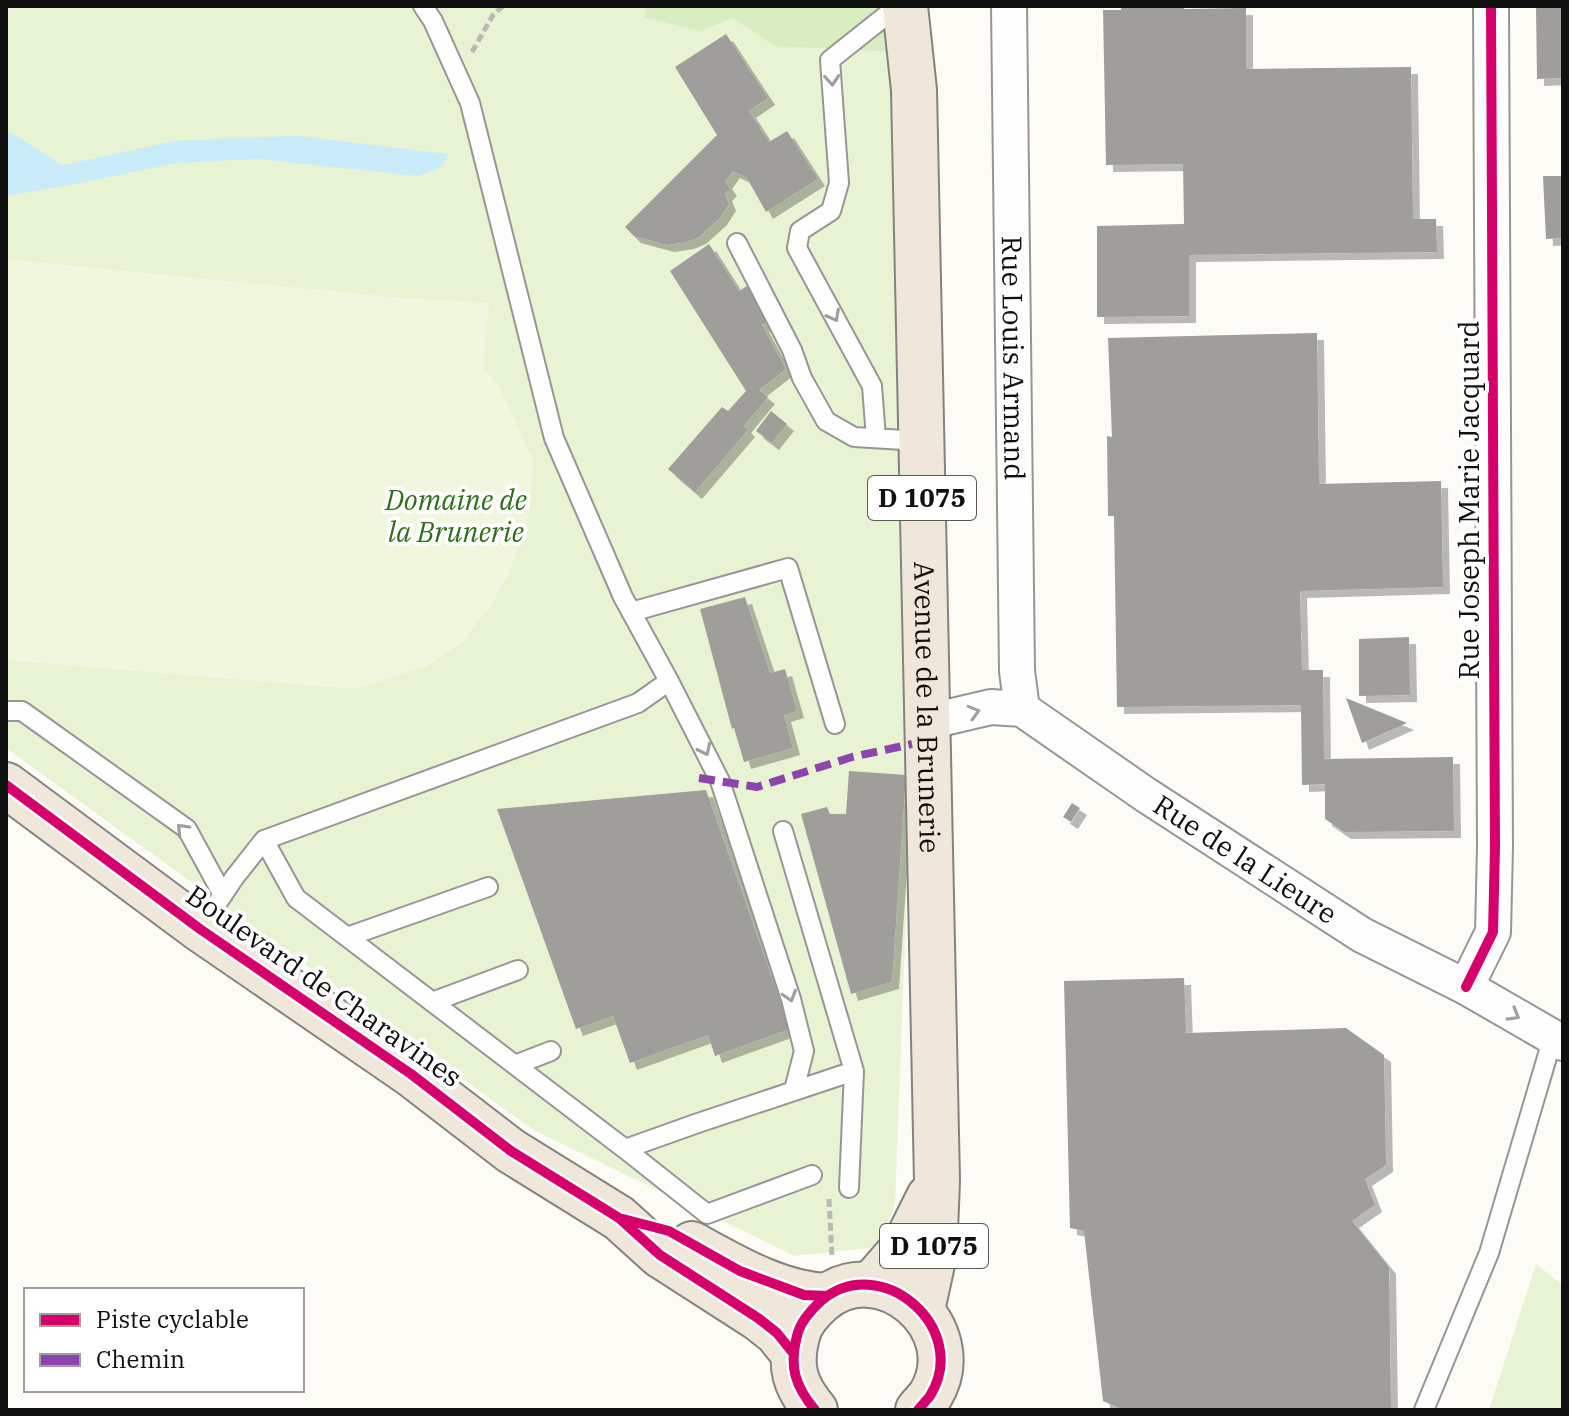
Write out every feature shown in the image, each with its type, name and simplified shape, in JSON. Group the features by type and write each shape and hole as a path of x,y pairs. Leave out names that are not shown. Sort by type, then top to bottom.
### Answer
{"main road":[{"name":"Avenue de la Brunerie","path":"905,6 914,90 937,1181 934,1255 922,1310"},
{"name":"Avenue de la Brunerie","path":"914,90 933,6"},
{"name":"Boulevard de Charavines","path":"6,785 211,912 511,1151 619,1218 660,1255 767,1325 793,1353"},
{"name":"Avenue de la Brunerie","path":"871,1285 904,1247 937,1181"},
{"name":"Boulevard de Charavines","path":"619,1218 669,1231 740,1271 804,1295 827,1296"},
{"path":"815,1410 802,1395 794,1375 793,1353 798,1330 810,1311 827,1296 848,1287 871,1285 899,1293 922,1310 933,1328 940,1365 927,1405"}],"street":[{"name":"Rue Louis Armand","path":"1009,6 1017,671 1022,709"},
{"name":"Rue Joseph Marie Jacquard","path":"1466,987 1493,932 1495,856 1491,6"},
{"path":"927,722 991,707 1022,709"},
{"name":"Rue de la Lieure","path":"1022,709 1146,795 1362,935 1466,987 1558,1040"}],"lane":[{"path":"423,6 433,21 470,103 554,438 623,597 720,781 791,999 804,1051 794,1090"},
{"path":"876,438 872,386 797,248 800,231 831,211 839,183 830,60 898,6"},
{"path":"737,243 826,421 854,437 921,441"},
{"path":"631,612 788,568 835,724"},
{"path":"211,912 264,840 638,703 669,681"},
{"path":"6,711 22,711 187,829 211,912"},
{"path":"783,831 854,1071 849,1188"},
{"path":"264,840 296,898 707,1214 812,1175"},
{"path":"347,937 488,887"},
{"path":"432,1002 518,970"},
{"path":"1424,1410 1489,1253 1558,1040"},
{"path":"515,1065 551,1051"},
{"path":"625,1149 854,1071"}],"path":[{"path":"458,77 493,15 503,6"}],"green space":[{"name":"Domaine de la Brunerie","path":"6,6 895,6 910,804 895,1204 878,1247 795,1256 535,1131 6,748"},
{"path":"646,6 895,6 895,52 775,46 733,18 701,31 644,17"},
{"path":"6,259 390,297 489,303 483,366 500,389 533,459 529,514 508,575 491,605 462,642 427,666 355,689 6,660"},
{"path":"1536,1264 1563,1285 1563,1410 1489,1410"}],"water":[{"path":"6,130 63,165 175,141 299,136 448,154 440,167 417,176 258,159 178,163 6,196"}],"building":[{"path":"1121,6 1246,8 1246,69 1411,67 1413,219 1436,219 1437,252 1189,255 1189,316 1097,317 1097,226 1184,224 1183,164 1106,165 1103,10 1121,10"},
{"path":"1536,6 1563,6 1563,78 1537,79"},
{"path":"726,34 768,98 749,111 769,142 787,131 818,179 766,212 747,178 733,171 725,182 730,189 725,194 729,204 720,218 699,237 667,245 634,236 625,227 717,135 675,67"},
{"path":"1543,176 1563,176 1563,238 1546,239"},
{"path":"709,244 739,291 747,286 769,321 762,325 786,369 759,390 768,397 744,426 748,430 695,492 668,469 722,407 728,411 746,391 670,271"},
{"path":"1317,333 1319,484 1441,481 1443,587 1300,591 1302,670 1323,670 1324,759 1453,757 1454,831 1344,832 1325,819 1325,784 1302,785 1301,705 1117,707 1114,516 1108,516 1107,436 1112,437 1108,338"},
{"path":"771,411 787,424 772,443 756,431"},
{"path":"745,597 770,673 785,669 797,711 784,715 793,748 744,762 732,729 700,609"},
{"path":"1409,637 1410,695 1359,696 1359,639"},
{"path":"1346,698 1407,723 1362,743"},
{"path":"849,771 906,775 892,982 851,994 801,814 827,807 830,814 846,814"},
{"path":"706,790 790,1029 715,1056 708,1035 630,1063 613,1016 576,1029 497,809"},
{"path":"1072,803 1080,808 1071,822 1063,817"},
{"path":"1184,978 1186,1033 1346,1028 1384,1055 1386,1165 1365,1179 1375,1205 1352,1221 1389,1267 1391,1410 1124,1410 1103,1401 1084,1231 1070,1228 1064,981"}],"marked path":[{"path":"699,778 757,787 852,757 912,744"}],"cycle path":[{"path":"1466,987 1493,932 1491,6"},
{"path":"6,785 200,929 411,1074 511,1151 619,1218 660,1255 758,1318 777,1333 793,1353"},
{"path":"623,1219 669,1231 740,1271 804,1295 827,1296"},
{"path":"815,1410 798,1384 794,1367 800,1326 821,1301 844,1288 869,1285 892,1291 913,1304 930,1323 939,1345 940,1370 930,1396 918,1410"}]}
